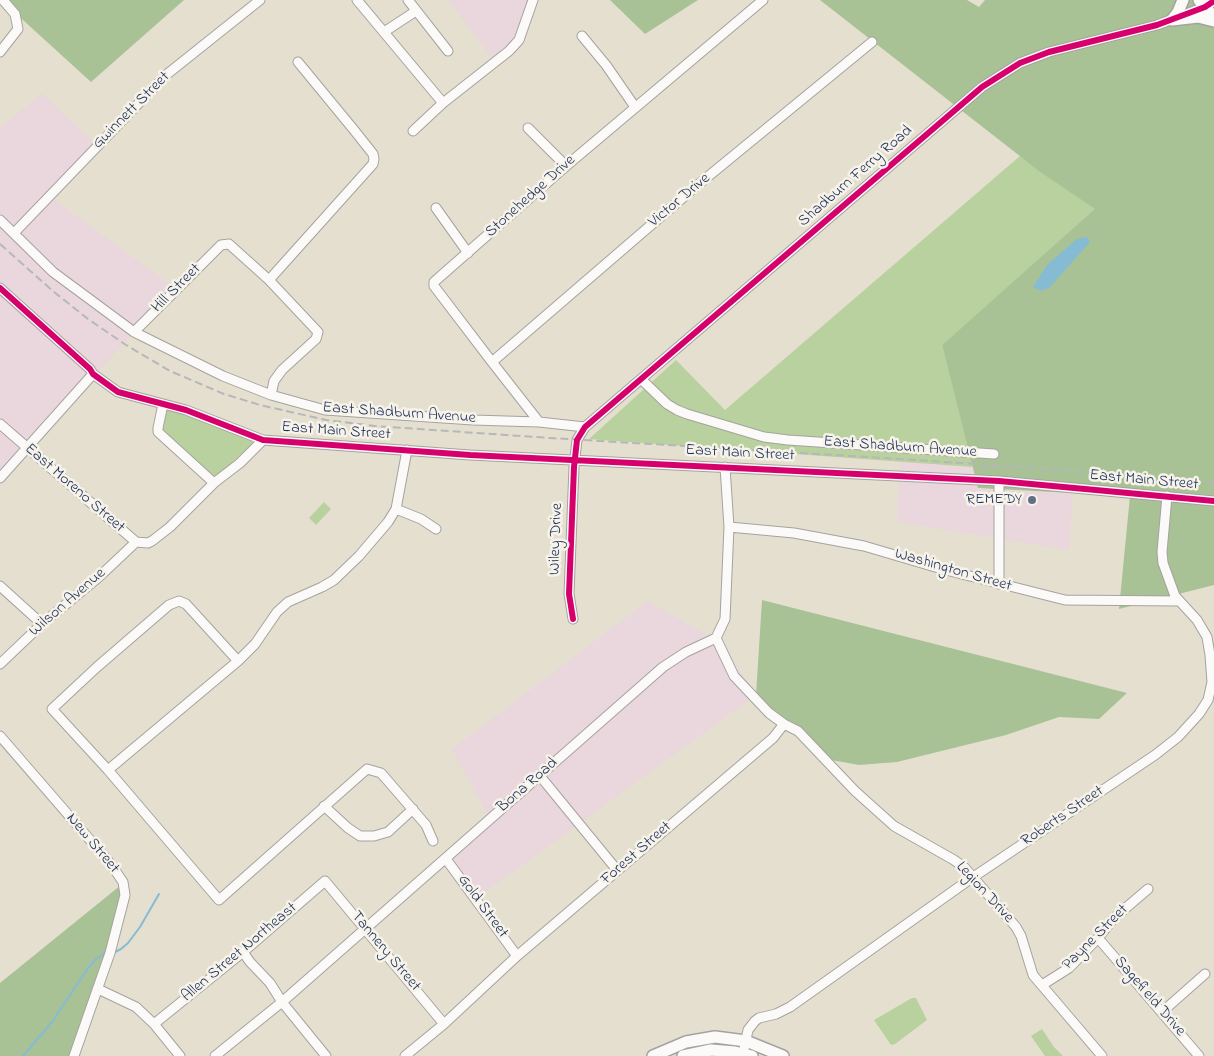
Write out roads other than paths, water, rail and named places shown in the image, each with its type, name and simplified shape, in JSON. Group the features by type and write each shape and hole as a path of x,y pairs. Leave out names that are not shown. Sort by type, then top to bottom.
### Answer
{"main road":[{"path":"1172,20 1183,0"},
{"path":"1206,3 1214,17"},
{"path":"1172,20 1198,17 1214,21"},
{"path":"653,1056 686,1042 715,1038 746,1041 783,1056"},
{"path":"684,1056 711,1050 748,1055"}],"street":[{"path":"0,52 18,30 15,14 3,0"},
{"name":"Gwinnett Street","path":"14,233 166,75 260,0"},
{"path":"357,0 443,103"},
{"path":"408,0 448,51"},
{"path":"413,132 443,103 519,40 533,0"},
{"name":"Stonehedge Drive","path":"539,422 434,286 434,282 566,166 763,0"},
{"name":"Shadburn Ferry Road","path":"574,460 578,440 585,427 982,87 1020,63 1049,52 1172,20 1206,3"},
{"path":"384,32 416,11"},
{"path":"582,36 606,65 635,108"},
{"name":"Victor Drive","path":"492,362 694,188 872,42"},
{"path":"270,395 274,382 282,370 316,339 318,332 269,280 373,164 374,159 373,154 364,142 298,62"},
{"path":"528,128 566,166"},
{"path":"436,208 468,253"},
{"name":"East Shadburn Avenue","path":"0,220 53,272 134,332 223,376 270,395 325,410 473,420 539,422 585,427"},
{"name":"Hill Street","path":"134,332 221,245 229,244 269,280"},
{"name":"East Main Street","path":"0,288 90,369 93,374 118,392 186,410 263,440 397,450 999,482 1214,501"},
{"path":"0,478 93,374"},
{"name":"East Shadburn Avenue","path":"642,380 667,404 687,414 764,436 788,440 994,454"},
{"path":"163,404 158,432 214,483 240,463 263,440"},
{"name":"East Moreno Street","path":"0,424 136,542 148,543 152,541 170,527 214,483"},
{"path":"397,450 398,495"},
{"path":"108,770 238,661 255,644 277,612 288,602 334,580 348,567 388,522 396,508 407,450"},
{"name":"Wiley Drive","path":"573,619 569,594 574,460"},
{"path":"725,467 729,527 725,619 716,638 734,676 769,713 784,724"},
{"path":"999,482 999,584"},
{"name":"Roberts Street","path":"748,1055 746,1041 748,1030 755,1021 790,1007 972,877 1154,755 1178,737 1199,714 1208,700 1212,682 1210,655 1207,637 1197,620 1178,601 1168,580 1163,563 1162,552 1167,496"},
{"path":"396,508 421,519 436,529"},
{"name":"Washington Street","path":"729,527 794,533 864,546 999,584 1065,600 1178,601"},
{"name":"Wilson Avenue","path":"0,664 42,624 100,576 136,542"},
{"path":"0,586 42,624"},
{"path":"238,661 186,604 179,601 169,605 52,708 108,770 218,900 367,769 381,773 426,825 433,841"},
{"name":"Bona Road","path":"215,1056 282,1002 663,667 686,652 716,638"},
{"name":"Legion Drive","path":"784,724 798,731 855,791 894,826 965,868 1016,927 1021,936 1033,975 1102,1056"},
{"name":"Forest Street","path":"405,1056 444,1024 517,956 772,738 784,724"},
{"name":"New Street","path":"0,736 110,863 123,882 125,895 110,953 74,1056"},
{"path":"540,776 617,870"},
{"path":"324,806 348,828 360,836 374,836 388,832 413,810"},
{"name":"Gold Street","path":"446,859 517,956"},
{"name":"Tannery Street","path":"325,881 444,1024"},
{"name":"Allen Street Northeast","path":"154,1024 243,952 325,881"},
{"name":"Payne Street","path":"1042,986 1069,968 1114,918 1148,888"},
{"name":"Sagefield Drive","path":"1098,938 1199,1056"},
{"path":"243,952 270,983 282,1002 326,1056"},
{"path":"1162,1012 1205,974"},
{"path":"98,989 136,1007 154,1024 180,1056"}],"water":[{"path":"1087,237 1090,242 1050,287 1041,291 1033,287 1047,265 1077,239"}],"waterway":[{"path":"115,952 128,943 140,927 159,894"},
{"path":"23,1056 52,1022 88,968 105,953"}],"railway":[{"path":"0,244 54,292 88,319 126,345 170,371 224,394 260,405 326,420 375,426 1093,472 1214,483"}],"place":[{"name":"REMEDY","path":"1032,500"}]}
